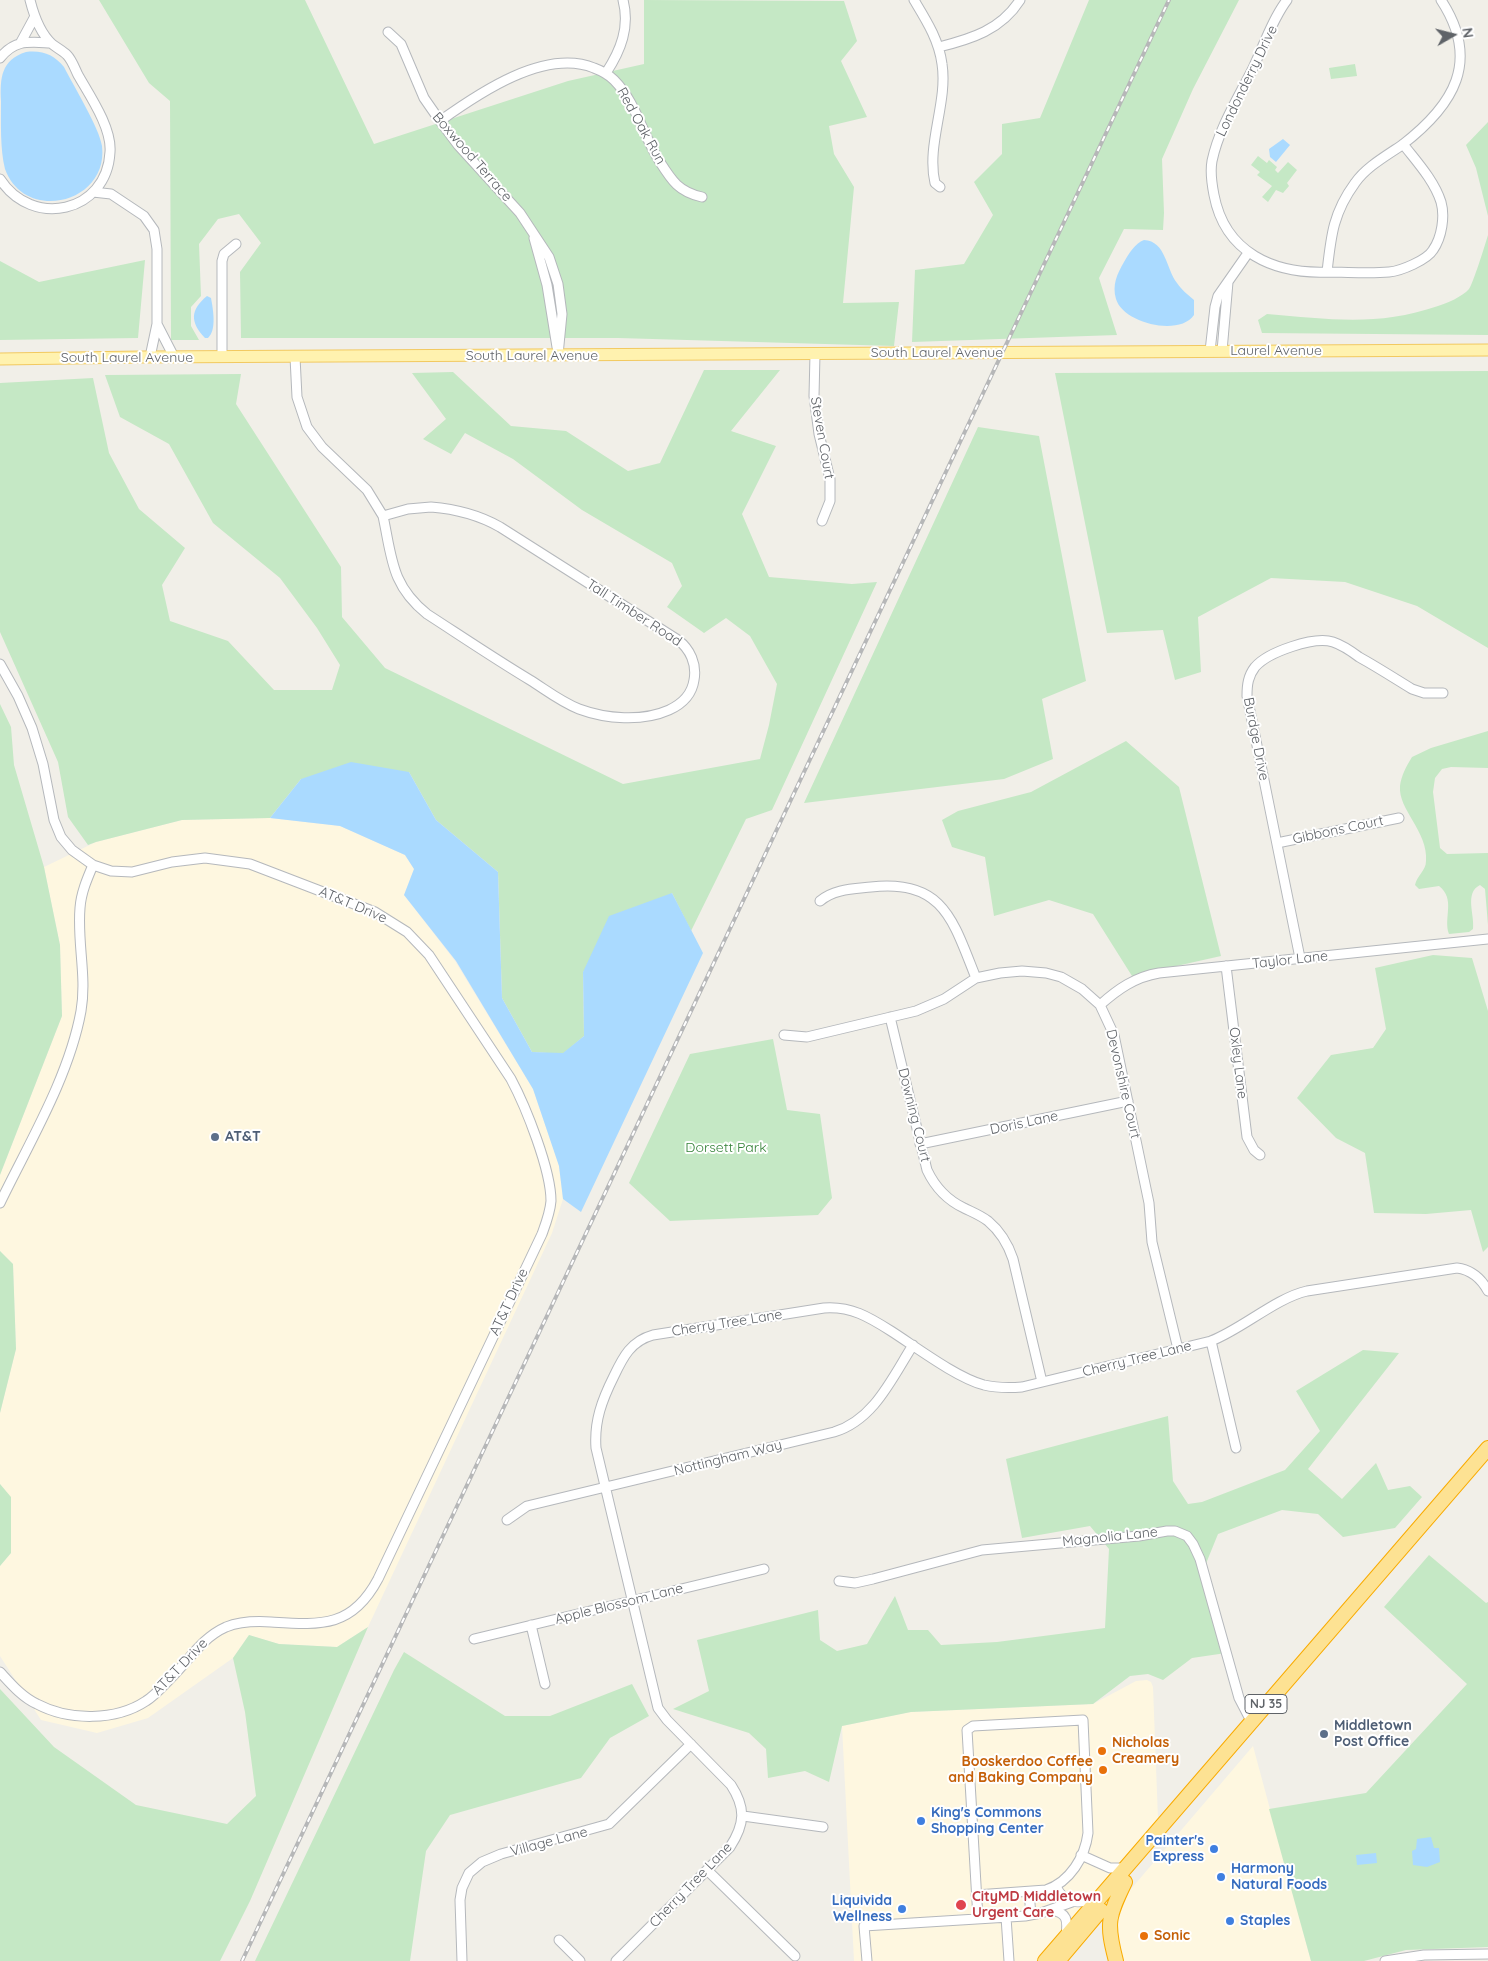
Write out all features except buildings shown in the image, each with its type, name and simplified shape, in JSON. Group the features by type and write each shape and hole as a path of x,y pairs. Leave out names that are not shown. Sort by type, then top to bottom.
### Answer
{"highway":[{"name":"NJ 35","path":"1045,1961 1488,1448"},
{"name":"NJ 35","path":"1058,1961 1488,1461"},
{"path":"1116,1961 1109,1931 1113,1906 1125,1882"}],"main road":[{"name":"Laurel Avenue","path":"1064,352 1488,350"},
{"name":"South Laurel Avenue","path":"0,359 1064,352"}],"street":[{"path":"0,179 6,188 18,199 33,207 42,209 63,208 75,204 93,192 104,177 110,153 109,140 104,124 68,56 51,43 34,18 30,0"},
{"path":"440,121 475,96 534,68 556,63 577,63 606,73 617,55 622,42 626,21 622,0"},
{"path":"914,0 938,47 943,78 933,166 935,183 940,187"},
{"path":"938,47 988,31 1006,17 1020,0"},
{"name":"Londonderry Drive","path":"1287,0 1219,137 1212,164 1212,188 1225,228 1248,253 1286,269 1307,273 1390,272 1413,265 1433,251 1443,215 1440,201 1432,182 1403,144"},
{"path":"1327,272 1330,238 1339,207 1356,181 1403,144 1434,116 1445,104 1457,80 1461,52 1457,30 1441,0"},
{"path":"22,42 34,18"},
{"name":"Boxwood Terrace","path":"388,32 401,44 424,98 440,121 458,145 520,213 531,228 547,285 558,355"},
{"path":"0,58 10,48 22,42 51,43"},
{"name":"Red Oak Run","path":"606,73 614,80 629,102 647,140 666,172 688,194 702,197"},
{"path":"104,177 111,194"},
{"path":"93,192 111,194 144,216 154,230 157,249 157,324 150,357"},
{"path":"222,357 222,261 224,254 236,244"},
{"path":"1216,351 1228,282 1248,253"},
{"path":"157,324 174,357"},
{"name":"Steven Court","path":"815,354 814,396 819,434 830,479 830,501 822,521"},
{"name":"Tall Timber Road","path":"295,357 297,397 307,426 322,447 366,490 382,516 398,579 406,593 418,607 562,701 579,708 605,716 643,717 674,708 684,701 689,694 694,680 695,666 691,654 682,643 500,527 473,515 444,508 420,508 382,516"},
{"name":"Burdge Drive","path":"1300,958 1247,696 1250,676 1259,663 1271,656 1306,642 1324,640 1340,644 1412,689 1424,693 1443,693"},
{"name":"AT&T Drive","path":"0,664 18,696 32,728 43,764 57,828 72,850 93,865 111,871 132,872 188,860 222,859 250,864 375,912 407,932 436,963 511,1079 520,1096 545,1167 551,1201 542,1234 378,1579 363,1602 339,1618 325,1623 300,1624 258,1621 227,1626 200,1644 170,1679 147,1701 116,1713 102,1716 78,1716 52,1710 37,1704 22,1694 0,1672"},
{"name":"Gibbons Court","path":"1277,843 1399,818"},
{"path":"0,1203 60,1079 75,1039 83,984 80,908 83,889 93,865"},
{"path":"820,901 829,894 838,891 882,886 906,887 923,893 939,904 951,919 976,978"},
{"name":"Taylor Lane","path":"1100,1005 1124,986 1144,976 1159,973 1488,939"},
{"name":"Oxley Lane","path":"1226,966 1247,1137 1254,1150 1260,1155"},
{"name":"Devonshire Court","path":"784,1036 807,1037 932,1005 976,978 1022,971 1046,973 1074,984 1100,1005 1114,1035 1149,1203 1152,1242 1178,1349"},
{"name":"Downing Court","path":"890,1017 927,1170 940,1191 954,1203 988,1222 1000,1233 1008,1246 1013,1259 1042,1382"},
{"name":"Doris Lane","path":"920,1144 1128,1101"},
{"name":"Cherry Tree Lane","path":"620,1960 735,1839 743,1816 738,1797 731,1785 667,1720 658,1708 595,1438 600,1407 623,1358 631,1347 642,1339 653,1335 832,1308 852,1310 868,1316 964,1377 984,1385 1010,1388 1211,1341 1294,1295 1307,1291 1457,1268 1468,1271 1478,1277 1488,1291"},
{"path":"1211,1341 1236,1448"},
{"name":"Nottingham Way","path":"507,1520 527,1506 834,1432 848,1427 873,1408 913,1345"},
{"name":"Magnolia Lane","path":"840,1581 855,1583 972,1552 1002,1547 1139,1536 1167,1531 1182,1533 1192,1541 1200,1559 1239,1698 1251,1721"},
{"name":"Apple Blossom Lane","path":"474,1638 764,1569"},
{"path":"531,1625 545,1684"},
{"path":"976,1895 1046,1890 1056,1886 1070,1873 1081,1855 1088,1833 1083,1720 971,1727 967,1732 976,1895 978,1919"},
{"name":"Village Lane","path":"462,1961 460,1900 462,1888 469,1873 482,1862 494,1857 609,1824 691,1744"},
{"path":"743,1816 823,1827"},
{"path":"1081,1855 1110,1868 1126,1868"},
{"path":"707,1870 795,1956"},
{"path":"1056,1886 1063,1899 1072,1902"},
{"path":"1030,1892 1031,1915"},
{"path":"867,1961 864,1926 1031,1915 1072,1902 1100,1897"},
{"path":"1051,1910 1063,1913 1066,1917 1068,1923 1066,1937"},
{"path":"1006,1917 1009,1961"},
{"path":"559,1940 580,1961"},
{"path":"1385,1961 1424,1955 1488,1954"}],"shaded area":[{"path":"270,818 340,826 405,855 414,869 404,895 455,961 533,1089 559,1166 563,1199 552,1233 368,1627 337,1647 279,1644 249,1635 233,1658 148,1718 97,1733 41,1720 0,1656 0,1566 11,1553 11,1498 0,1484 0,1413 16,1349 13,1264 0,1251 0,1175 62,1016 60,945 44,867 96,842 182,820"},
{"name":"King's Commons Shopping Center","path":"1147,1680 1151,1682 1153,1687 1158,1819 1036,1961 854,1961 842,1726 911,1712 1093,1704 1136,1681"},
{"path":"1253,1746 1311,1961 1121,1961 1113,1921 1125,1896"}],"green space":[{"path":"99,0 305,0 374,144 568,81 644,64 644,0 844,1 857,41 841,61 867,117 829,126 834,154 854,187 843,303 899,302 894,346 618,338 241,338 240,272 261,243 239,214 218,219 199,244 201,296 191,307 191,326 199,340 171,340 170,101 149,83"},
{"path":"1089,0 1239,0 1193,89 1162,159 1163,230 1124,229 1099,278 1117,335 912,342 915,270 964,264 993,215 974,182 1002,154 1002,124 1040,118"},
{"path":"1355,64 1357,76 1331,79 1329,68"},
{"path":"1488,122 1488,216 1476,168 1466,145"},
{"path":"1258,156 1267,163 1269,160 1277,167 1275,170 1278,173 1288,162 1297,170 1287,183 1289,186 1283,193 1276,190 1268,202 1262,197 1272,186 1257,175 1260,172 1251,165"},
{"path":"1488,235 1488,335 1262,333 1258,320 1267,314 1353,320 1373,319 1416,313 1450,301 1462,295 1471,286"},
{"path":"145,260 138,338 0,340 0,261 39,282"},
{"path":"704,370 780,370 731,431 776,446 742,514 769,577 852,584 877,582 772,810 746,819 691,931 672,893 583,972 584,1036 563,1054 532,1052 502,998 498,872 436,820 409,772 301,779 270,818 182,820 88,845 68,817 58,762 0,632 0,383 93,378 109,453 139,509 185,548 162,585 170,621 228,641 274,690 332,690 340,665 317,628 280,578 213,523 169,444 120,417 105,375 241,374 236,404 341,567 342,617 385,668 623,784 760,759 777,684 750,636 726,618 704,633 667,607 682,586 672,563 582,510 513,459 465,433 451,454 423,439 446,419 412,373 453,372 511,426 566,431 628,471 660,463"},
{"path":"1488,371 1488,648 1417,606 1345,582 1271,578 1198,617 1201,672 1175,680 1163,630 1107,633 1055,373"},
{"path":"978,427 1039,436 1086,681 1042,699 1053,759 1004,779 804,803"},
{"path":"0,704 11,727 14,765 44,867 60,945 62,1016 0,1175"},
{"path":"1488,731 1488,768 1451,767 1442,769 1435,778 1433,792 1440,848 1447,854 1488,853 1488,925 1485,889 1480,885 1472,893 1471,899 1473,929 1469,932 1449,934 1447,922 1448,903 1444,891 1439,886 1419,889 1415,885 1426,864 1425,850 1418,830 1404,804 1400,786 1404,771 1412,757 1431,748"},
{"path":"1126,741 1179,787 1221,956 1132,976 1093,914 1049,900 994,916 985,857 952,847 942,820 958,811 1031,792"},
{"path":"1433,955 1472,958 1488,1011 1488,1247 1483,1252 1471,1210 1426,1214 1374,1213 1365,1153 1336,1138 1297,1098 1331,1055 1373,1048 1386,1029 1375,968"},
{"name":"Dorsett Park","path":"773,1039 787,1110 820,1114 832,1198 818,1215 670,1221 629,1183 690,1054"},
{"path":"0,1251 13,1264 16,1349 0,1413"},
{"path":"1363,1350 1399,1353 1308,1469 1342,1499 1376,1463 1388,1490 1410,1486 1422,1497 1395,1528 1343,1537 1318,1514 1282,1510 1218,1534 1205,1566 1226,1653 1192,1658 1163,1680 1148,1674 1130,1676 1093,1704 911,1712 842,1726 829,1782 805,1771 768,1778 766,1749 749,1733 673,1709 709,1691 697,1640 818,1610 820,1640 837,1651 867,1644 895,1596 908,1630 928,1630 941,1645 997,1642 1105,1628 1109,1549 1090,1526 1022,1538 1006,1459 1168,1416 1173,1481 1188,1504 1202,1502 1285,1470 1320,1431 1296,1391"},
{"path":"0,1484 11,1497 11,1553 0,1566"},
{"path":"1429,1555 1486,1603 1488,1602 1488,1947 1406,1950 1364,1961 1311,1961 1269,1809 1366,1793 1467,1684 1384,1607"},
{"path":"368,1627 250,1901 220,1961 0,1961 0,1689 54,1747 136,1805 227,1824 256,1796 245,1712 233,1658 249,1635 279,1644 337,1647"},
{"path":"404,1652 505,1716 550,1716 632,1684 649,1716 610,1738 581,1778 450,1815 426,1851 410,1961 255,1961 394,1670"}],"water":[{"path":"26,52 48,54 64,67 100,138 102,146 101,166 93,181 80,193 64,200 46,201 30,197 15,186 5,169 1,135 2,77 11,60"},
{"path":"1283,139 1290,145 1276,162 1270,157 1269,149"},
{"path":"1144,240 1157,245 1177,283 1194,300 1194,315 1187,322 1165,326 1152,324 1129,315 1116,299 1115,284 1119,271 1132,250"},
{"path":"207,296 211,298 213,330 208,338 205,338 197,327 194,316 197,306"},
{"path":"351,762 409,772 436,820 498,872 502,998 532,1052 563,1053 584,1036 583,972 609,916 672,893 703,953 581,1212 563,1199 559,1166 533,1089 456,961 404,895 414,869 405,855 340,826 270,818 301,779"},
{"path":"1431,1837 1434,1848 1439,1848 1440,1862 1427,1867 1413,1865 1412,1851 1416,1849 1417,1839"},
{"path":"1376,1853 1377,1863 1357,1865 1356,1855"}],"railway":[{"path":"242,1961 1169,0"}],"place":[{"name":"AT&T","path":"215,1137"},
{"name":"Middletown Post Office","path":"1324,1734"},
{"name":"Nicholas Creamery","path":"1102,1751"},
{"name":"Booskerdoo Coffee and Baking Company","path":"1103,1770"},
{"name":"King's Commons Shopping Center","path":"921,1821"},
{"name":"Painter's Express","path":"1214,1849"},
{"name":"Harmony Natural Foods","path":"1221,1877"},
{"name":"CityMD Middletown Urgent Care","path":"961,1905"},
{"name":"Liquivida Wellness","path":"902,1909"},
{"name":"Staples","path":"1230,1921"},
{"name":"Sonic","path":"1144,1936"}]}
